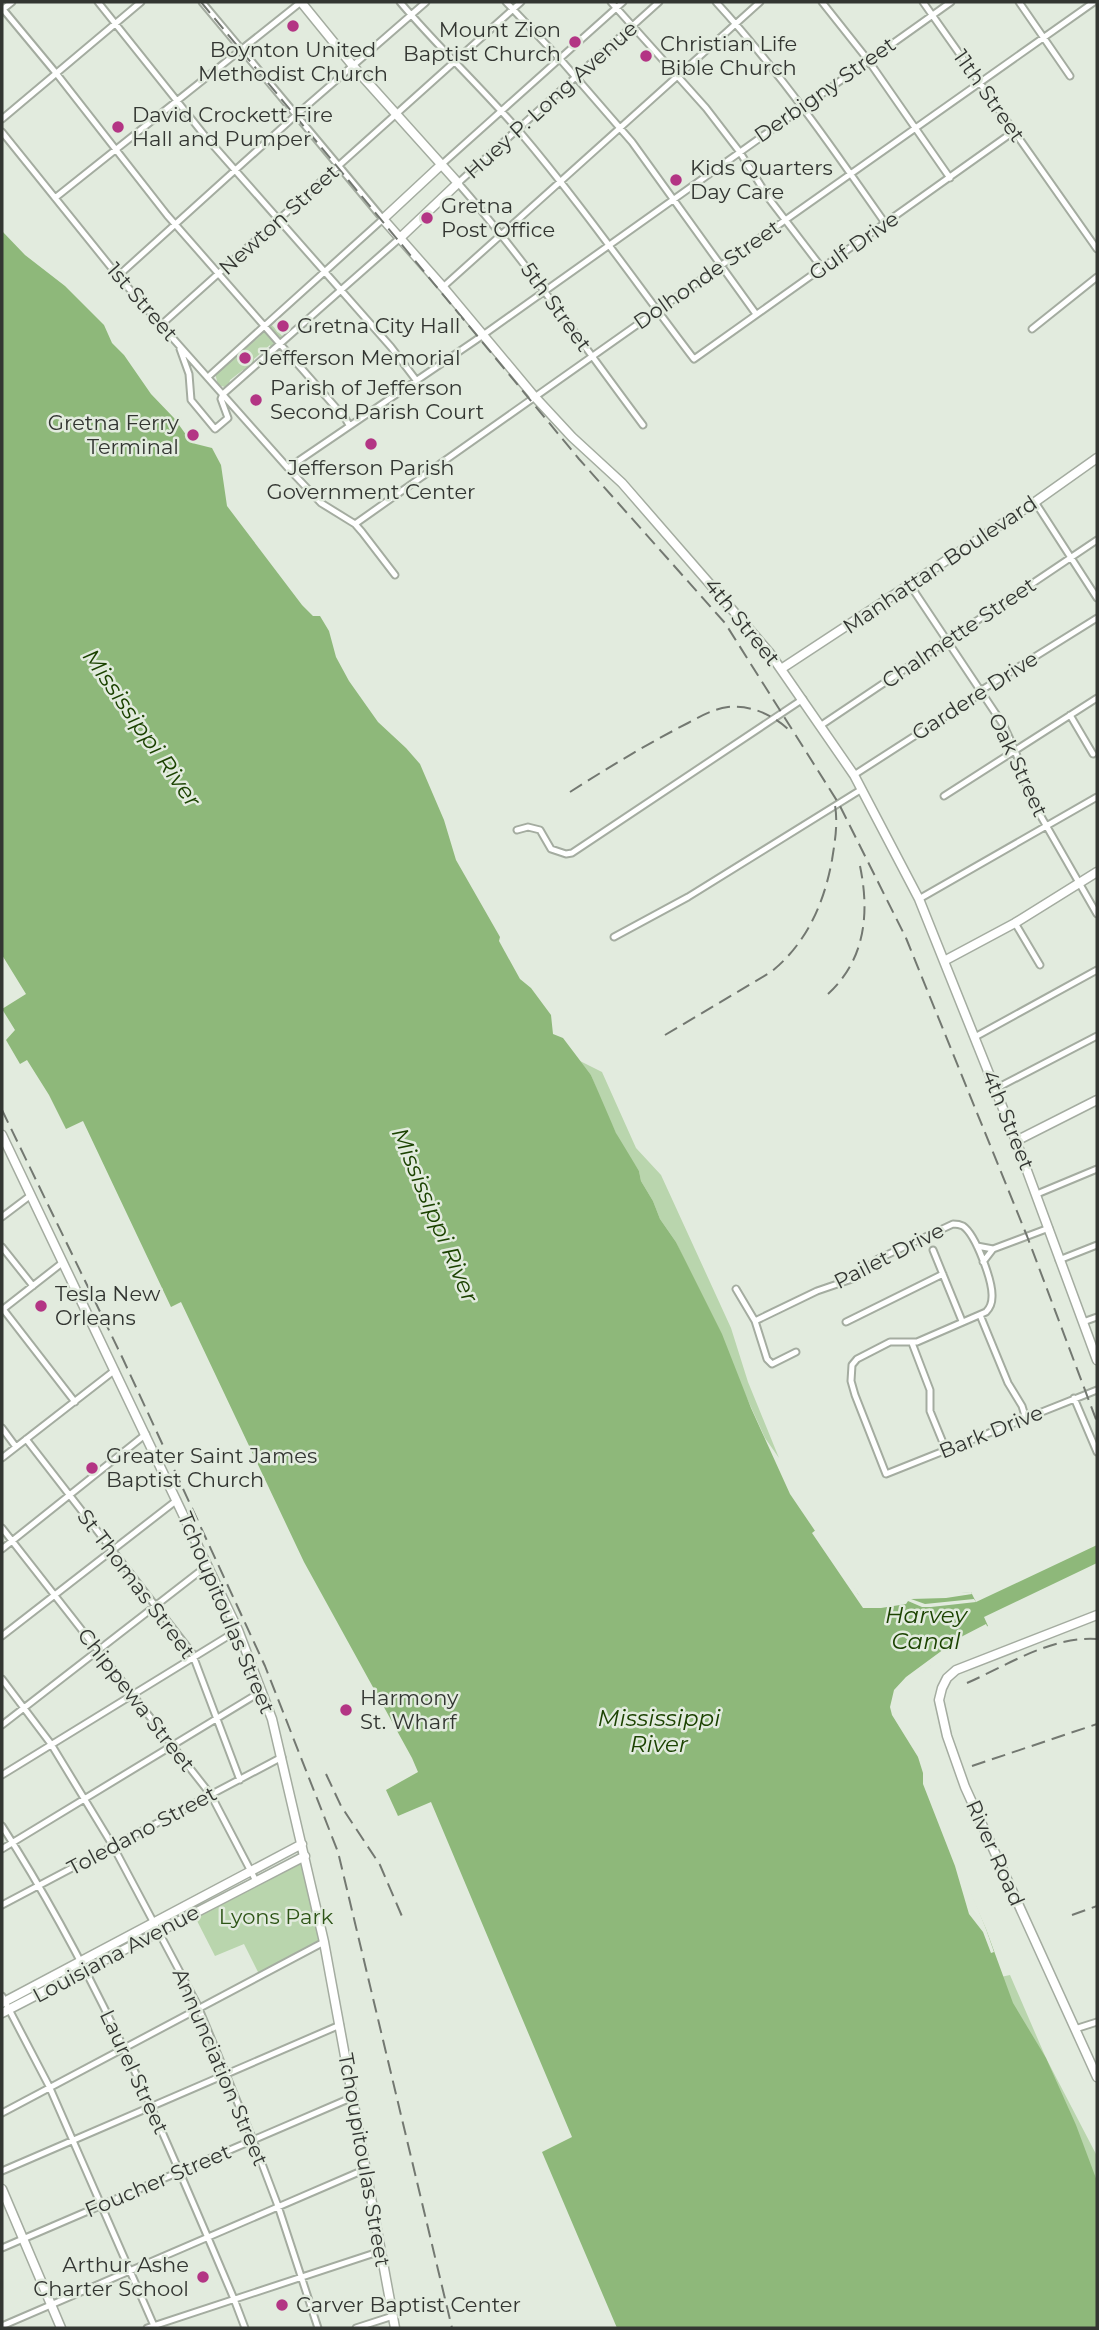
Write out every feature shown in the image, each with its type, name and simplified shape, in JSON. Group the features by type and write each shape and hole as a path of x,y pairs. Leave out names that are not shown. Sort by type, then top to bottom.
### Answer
{"street":[{"path":"12,2 2,9 175,224 281,343 349,425"},
{"path":"98,2 234,170 391,347 416,380"},
{"path":"2,119 141,2"},
{"name":"4th Street","path":"202,2 295,116 534,396 572,437 622,483 698,569 781,669 854,775 919,899 1037,1194 1097,1360"},
{"path":"55,198 301,2"},
{"name":"5th Street","path":"301,2 501,234 643,425"},
{"path":"400,2 501,111 560,181 609,243 656,310"},
{"path":"118,276 426,2"},
{"path":"506,2 620,127 674,197 756,314"},
{"name":"Newton Street","path":"161,326 521,2"},
{"path":"611,2 706,108 739,151 770,200 822,268"},
{"name":"Huey P. Long Avenue","path":"208,377 623,2"},
{"name":"Huey P. Long Avenue","path":"223,394 400,238 457,183 659,2"},
{"path":"716,2 803,106 885,223"},
{"path":"443,287 760,2"},
{"path":"822,2 868,60 950,178"},
{"name":"11th Street","path":"923,2 1097,248"},
{"name":"Derbigny Street","path":"288,468 951,2"},
{"path":"1019,2 1070,76"},
{"name":"Dolhonde Street","path":"355,524 1094,2"},
{"name":"1st Street","path":"2,132 118,276 288,468 321,503 355,524"},
{"name":"Gulf Drive","path":"656,310 694,359 1013,132"},
{"path":"1032,328 1097,277"},
{"path":"178,344 189,374 191,400 215,429 228,418 221,399 223,394"},
{"name":"Manhattan Boulevard","path":"781,669 1035,502 1097,458"},
{"path":"1035,502 1097,598"},
{"path":"355,524 395,575"},
{"name":"Chalmette Street","path":"820,726 1097,540"},
{"name":"Oak Street","path":"910,585 1004,726 1031,799 1097,914"},
{"name":"Gardere Drive","path":"854,775 975,697 980,691 1097,618"},
{"path":"944,796 1097,698"},
{"path":"517,830 528,827 540,830 551,849 566,854 572,853 803,699"},
{"path":"1070,715 1093,754"},
{"path":"614,937 688,897 862,789"},
{"path":"919,899 1097,797"},
{"path":"944,961 1015,923 1097,872"},
{"path":"1015,923 1040,965"},
{"path":"975,1037 1097,970"},
{"path":"995,1089 1097,1036"},
{"path":"1016,1142 1097,1100"},
{"name":"Tchoupitoulas Street","path":"2,1135 208,1564 262,1691 282,1757 324,1942 395,2328"},
{"path":"1037,1194 1097,1169"},
{"path":"2,1217 31,1195"},
{"name":"Pailet Drive","path":"755,1321 817,1291 852,1279 878,1259 953,1224 961,1225 977,1246"},
{"path":"977,1246 993,1249 1049,1228"},
{"path":"1059,1259 1097,1245"},
{"path":"946,1450 930,1411 930,1390 912,1343 981,1315 991,1306 992,1287 977,1246"},
{"path":"2,1247 33,1286"},
{"path":"983,1262 993,1249"},
{"path":"933,1250 962,1321"},
{"path":"62,1263 3,1309 75,1402"},
{"path":"846,1322 943,1274"},
{"path":"736,1289 755,1321 767,1359 772,1364 796,1352"},
{"path":"981,1315 1026,1419"},
{"path":"1083,1322 1097,1317"},
{"name":"Bark Drive","path":"912,1343 890,1342 857,1359 851,1369 855,1395 886,1474 1097,1390"},
{"path":"2,1458 115,1370"},
{"path":"1074,1398 1097,1452"},
{"path":"2,1428 16,1447"},
{"path":"2,1549 146,1434"},
{"name":"St Thomas Street","path":"26,1439 194,1657 240,1780"},
{"path":"2,1636 177,1500"},
{"name":"Chippewa Street","path":"2,1528 211,1795 256,1881"},
{"path":"2,1725 208,1564"},
{"name":"River Road","path":"1097,1615 956,1670 947,1678 939,1700 965,1787 1097,2077"},
{"path":"2,1774 238,1630"},
{"name":"Annunciation Street","path":"2,1679 51,1744 113,1846 198,2009 278,2206 318,2328"},
{"path":"2,1849 262,1691"},
{"name":"Toledano Street","path":"2,1905 282,1757"},
{"name":"Laurel Street","path":"2,1825 39,1886 125,2048 152,2105 245,2328"},
{"name":"Louisiana Avenue","path":"4,2005 80,1961 302,1844"},
{"name":"Louisiana Avenue","path":"4,2005 85,1970 305,1856"},
{"path":"2,2113 324,1942"},
{"path":"4,2005 49,2086 155,2327"},
{"path":"1075,2029 1097,2022"},
{"path":"2,2171 340,2025"},
{"name":"Foucher Street","path":"2,2248 353,2097"},
{"path":"2,2326 366,2169"},
{"path":"2,2189 61,2328"},
{"path":"147,2328 381,2251"},
{"path":"356,2328 393,2316"}],"green space":[{"path":"269,322 283,337 271,349 270,345 254,359 254,364 243,374 243,370 230,380 228,388 218,385 215,373 219,367 220,371 246,344 246,348 260,336 261,330"},
{"path":"580,1061 602,1072 636,1148 661,1175 731,1328 748,1382 779,1458 765,1438 676,1242 660,1219 641,1181 639,1171 622,1146 591,1075"},
{"name":"Lyons Park","path":"305,1856 324,1942 260,1976 244,1944 215,1956 193,1913"},
{"path":"1010,1975 1046,2058 1097,2156 1097,2197 996,1978"}],"water":[{"name":"Mississippi River","path":"2,231 25,255 65,286 104,325 112,343 192,443 212,448 221,465 227,506 302,605 313,616 320,616 329,631 336,657 349,681 378,722 420,764 444,820 456,860 500,937 499,941 520,979 531,988 551,1015 553,1034 563,1038 591,1075 616,1133 639,1171 641,1181 660,1219 676,1242 722,1334 751,1408 790,1494 866,1606 908,1601 913,1596 971,1592 976,1602 1097,1545 1097,1563 984,1617 988,1626 961,1640 898,1692 896,1716 916,1750 953,1853 986,1929 1013,2003 1046,2058 1097,2181 1097,2328 617,2328 542,2152 572,2137 431,1802 398,1816 386,1790 418,1772 412,1758 304,1562 181,1302 171,1307 83,1121 66,1129 27,1060 20,1064 6,1040 15,1030 2,1009 26,994 2,955"}],"pier":[{"path":"817,1529 841,1562 858,1594 867,1603 906,1599 911,1595 971,1592 972,1594 946,1598 911,1599 925,1604 974,1599 976,1602 922,1607 908,1601 906,1604 881,1608 863,1608 812,1533"},
{"path":"986,1624 989,1630 963,1643 929,1667 901,1694 900,1716 920,1749 951,1842 986,1929 994,1952 991,1953 983,1932 969,1914 955,1866 923,1784 918,1757 892,1715 890,1707 894,1690 906,1677 959,1638"}],"railway":[{"path":"201,2 579,459 725,623 839,804 906,938 1027,1236 1097,1422"},
{"path":"570,792 658,739 717,709 753,709 768,715 788,729"},
{"path":"665,1035 771,972 804,936 829,876 836,832 835,805"},
{"path":"828,994 850,966 862,935 864,901 860,866"},
{"path":"2,1110 123,1359 265,1666 338,1852 452,2328"},
{"path":"967,1683 1046,1647 1080,1639 1097,1639"},
{"path":"972,1766 1097,1724"},
{"path":"326,1774 341,1806 380,1865 404,1921"},
{"path":"1072,1915 1097,1906"}],"place":[{"name":"Boynton United Methodist Church","path":"293,26"},
{"name":"Mount Zion Baptist Church","path":"575,42"},
{"name":"Christian Life Bible Church","path":"646,56"},
{"name":"David Crockett Fire Hall and Pumper","path":"118,127"},
{"name":"Kids Quarters Day Care","path":"676,180"},
{"name":"Gretna Post Office","path":"427,218"},
{"name":"Gretna City Hall","path":"283,326"},
{"name":"Jefferson Memorial","path":"245,358"},
{"name":"Parish of Jefferson Second Parish Court","path":"256,400"},
{"name":"Gretna Ferry Terminal","path":"193,435"},
{"name":"Jefferson Parish Government Center","path":"371,444"},
{"name":"Tesla New Orleans","path":"41,1306"},
{"name":"Greater Saint James Baptist Church","path":"92,1468"},
{"name":"Harmony St. Wharf","path":"346,1710"},
{"name":"Arthur Ashe Charter School","path":"203,2277"},
{"name":"Carver Baptist Center","path":"282,2305"}],"water label":[{"name":"Harvey Canal","path":"926,1628"}]}
